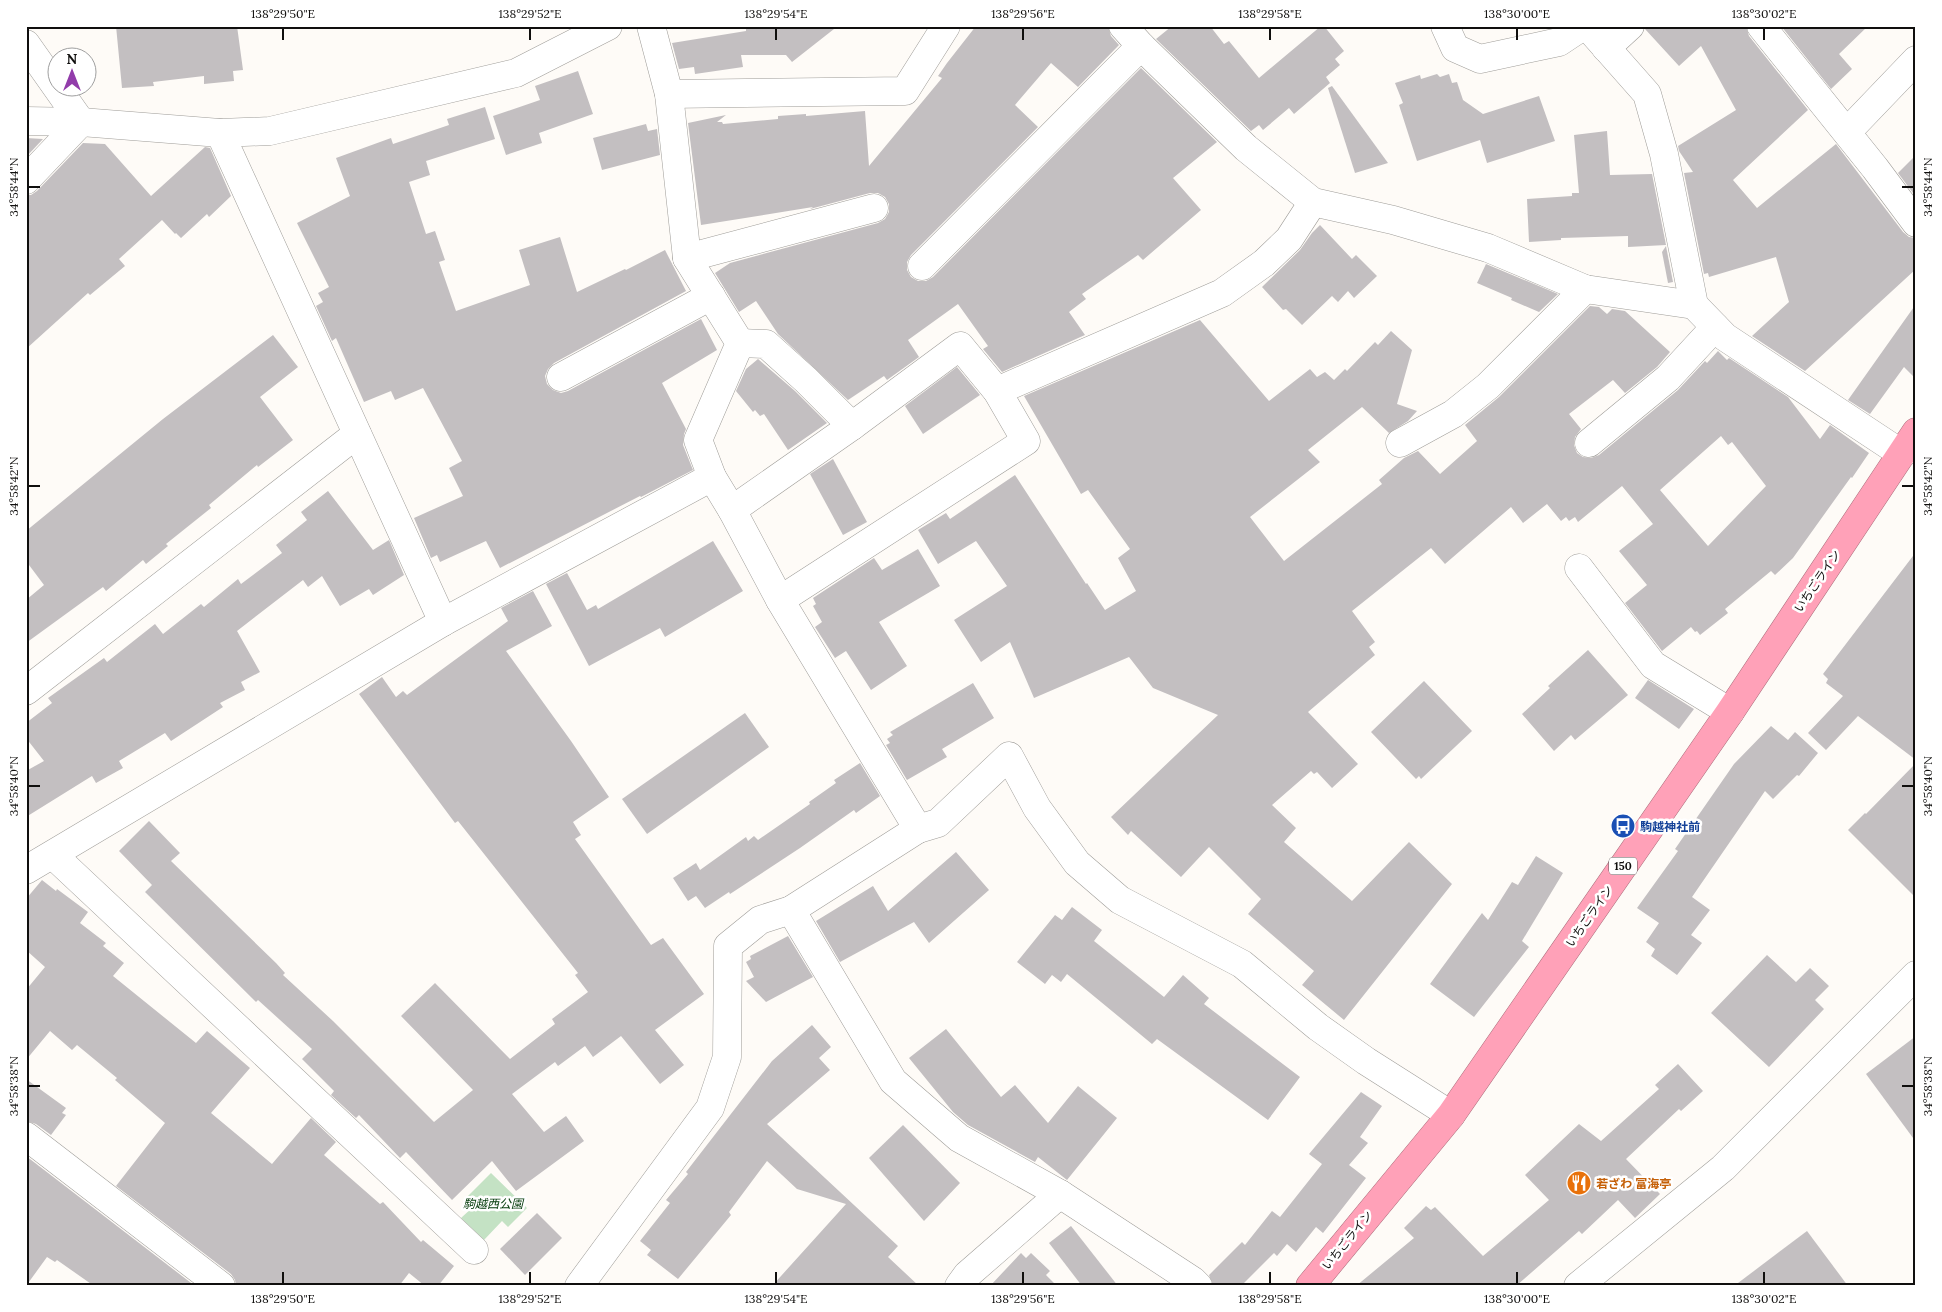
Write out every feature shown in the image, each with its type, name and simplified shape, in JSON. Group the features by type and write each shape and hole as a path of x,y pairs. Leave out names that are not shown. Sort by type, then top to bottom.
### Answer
{"highway":[{"name":"いちごライン","path":"1310,1286 1451,1115 1730,712 1912,439"}],"street":[{"path":"26,121 81,122 220,133 270,131 516,72 608,26"},
{"path":"651,26 669,94 687,258 740,343"},
{"path":"669,94 905,92 946,26"},
{"path":"1445,26 1455,48 1480,58 1560,42 1583,26"},
{"path":"1587,26 1647,94 1664,154 1694,305 1725,337 1912,439"},
{"path":"1606,48 1630,26"},
{"path":"1761,26 1916,223"},
{"path":"922,266 1132,36 1246,148 1313,202 1393,220 1488,248 1585,289 1694,305"},
{"path":"26,44 81,122"},
{"path":"1846,132 1916,60"},
{"path":"26,180 81,122"},
{"path":"220,133 443,622"},
{"path":"997,391 1222,293 1264,262 1289,239 1313,202"},
{"path":"687,258 874,208"},
{"path":"1400,443 1453,414 1481,391 1585,289"},
{"path":"561,377 711,296"},
{"path":"1589,443 1668,378 1715,327"},
{"path":"740,343 766,344 806,380 852,426"},
{"path":"740,343 698,440 712,477 732,510 780,600 918,829"},
{"path":"732,510 852,426 960,346 997,391 1026,441 780,600"},
{"path":"26,691 357,434"},
{"path":"26,870 443,622 712,477"},
{"path":"1580,568 1653,665 1730,712"},
{"path":"579,1286 710,1108 727,1057 728,946 760,920 791,910 918,829 938,823 1010,756 1038,808 1078,863 1120,900 1242,964 1326,1033 1451,1115"},
{"path":"53,855 474,1250"},
{"path":"791,910 893,1081 959,1138 1060,1194 1185,1275 1198,1286"},
{"path":"1578,1286 1723,1168 1916,975"},
{"path":"26,1136 221,1286"},
{"path":"959,1286 967,1275 1060,1194"}],"green space":[{"name":"駒越西公園","path":"491,1173 527,1208 508,1227 502,1221 484,1240 461,1218 473,1207 465,1199"}],"building":[{"path":"116,26 237,26 243,70 233,71 234,81 204,84 204,76 153,82 154,86 122,88"},
{"path":"976,26 1108,26 1111,36 1119,45 1078,87 1051,63 1015,105 1038,127 911,255 907,262 907,270 911,277 918,281 926,281 933,277 1141,68 1217,142 1173,178 1201,210 1143,260 1138,255 1082,294 1086,299 1069,312 1085,335 1002,372 983,349 988,346 958,304 908,340 919,357 887,380 884,376 848,400 778,334 756,301 739,312 715,273 730,263 878,223 885,219 889,212 889,204 885,197 878,193 870,193 810,209 813,207 701,225 688,123 726,115 717,122 722,122 723,124 778,119 778,116 806,114 806,116 865,111 869,166 942,78 938,76"},
{"path":"1172,26 1210,26 1224,44 1229,41 1259,78 1321,26 1324,26 1344,51 1335,59 1340,65 1326,77 1330,83 1294,114 1289,108 1263,130 1259,125 1251,131 1156,39"},
{"path":"1645,26 1746,26 1749,36 1808,110 1733,180 1757,208 1836,144 1903,232 1909,237 1916,238 1916,269 1805,371 1752,336 1789,302 1776,257 1709,277 1708,273 1704,274 1684,173 1693,172 1679,151 1678,146 1736,110 1701,46 1679,66 1645,29"},
{"path":"1781,26 1868,26 1839,54 1852,69 1831,89"},
{"path":"746,29 834,29 792,62 786,55 741,55 743,67 695,74 694,67 679,69 672,43 746,31"},
{"path":"578,71 593,114 539,133 542,143 506,155 493,116 540,100 535,86"},
{"path":"1437,74 1440,77 1449,74 1452,83 1457,82 1463,100 1483,114 1539,96 1555,141 1487,163 1480,140 1417,161 1399,105 1403,103 1395,83 1420,75 1421,79"},
{"path":"1332,86 1388,163 1355,173 1328,88"},
{"path":"485,107 495,139 426,161 430,175 409,182 426,234 435,231 445,260 439,262 456,311 530,285 519,250 560,237 577,292 665,250 686,291 554,363 548,369 545,376 547,384 553,390 561,393 568,391 701,319 717,350 662,383 686,429 683,445 693,470 500,568 486,541 440,562 437,555 431,558 414,518 463,496 449,468 462,461 423,388 395,400 391,391 364,402 336,338 332,341 316,306 323,302 318,293 329,287 297,223 350,196 336,158 391,138 393,144 449,125 447,119"},
{"path":"646,124 648,131 657,129 660,155 602,170 593,138"},
{"path":"1607,131 1610,175 1652,174 1666,245 1628,247 1628,236 1561,238 1561,240 1529,242 1527,199 1572,196 1572,193 1579,193 1574,135"},
{"path":"26,138 43,139 26,157"},
{"path":"83,143 105,144 151,196 205,147 210,148 231,196 209,217 207,214 181,238 162,220 119,259 125,266 90,295 88,293 26,349 26,195 31,195 37,191"},
{"path":"1916,155 1916,197 1898,173"},
{"path":"1320,225 1352,259 1356,255 1377,276 1354,298 1348,291 1338,302 1332,296 1302,325 1286,309 1283,310 1262,287 1300,250"},
{"path":"1666,246 1673,282 1668,283 1662,252"},
{"path":"1486,264 1558,294 1539,312 1477,283"},
{"path":"1916,304 1916,379 1904,367 1870,414 1848,400"},
{"path":"1590,306 1599,307 1607,314 1612,309 1625,311 1670,352 1657,367 1625,393 1613,380 1569,414 1581,429 1575,437 1574,445 1577,453 1583,457 1591,458 1599,455 1678,390 1705,361 1707,363 1718,351 1727,360 1729,358 1788,397 1820,439 1830,425 1869,453 1793,558 1775,575 1771,571 1725,609 1728,613 1700,635 1691,627 1662,651 1625,603 1647,585 1619,551 1653,524 1622,486 1578,522 1575,517 1569,521 1566,517 1561,521 1547,504 1523,523 1511,507 1445,564 1431,548 1352,611 1375,642 1369,647 1375,655 1308,712 1358,764 1332,788 1317,772 1314,774 1311,771 1272,805 1296,828 1284,842 1352,901 1409,842 1452,884 1344,1020 1302,985 1314,971 1248,914 1261,899 1209,847 1181,877 1131,831 1128,835 1111,817 1218,715 1153,688 1129,657 1034,698 1010,642 981,662 954,620 1007,586 976,541 938,564 918,530 946,513 950,519 1015,475 1105,610 1136,591 1118,558 1130,549 1088,490 1081,494 1024,396 1200,320 1269,401 1310,369 1317,377 1325,372 1334,380 1345,369 1347,371 1375,342 1378,345 1391,331 1412,350 1397,404 1417,411 1408,421 1389,433 1362,407 1308,450 1320,462 1250,517 1284,561 1382,484 1379,480 1404,458 1418,451 1440,474 1477,441 1465,425 1499,397","holes":["1721,436 1728,445 1732,442 1766,486 1708,546 1660,490"]},
{"path":"273,335 298,367 260,397 293,440 258,467 257,465 209,505 211,508 166,544 168,546 146,564 143,560 106,591 103,587 26,643 26,600 44,585 26,561 26,531 163,419"},
{"path":"758,359 795,391 827,423 788,450 764,414 760,416 755,410 753,412 736,391 746,369"},
{"path":"957,367 980,395 923,434 905,406"},
{"path":"833,459 867,522 843,535 810,474"},
{"path":"328,491 373,550 389,540 404,575 373,595 369,589 340,606 322,576 308,587 303,580 237,631 260,672 241,682 245,690 220,703 223,707 171,741 165,733 119,761 123,768 96,783 92,776 26,817 26,771 44,761 26,738 26,723 52,703 48,698 104,658 107,662 155,624 163,634 201,604 204,607 238,579 241,584 282,553 276,545 307,520 301,512"},
{"path":"713,541 743,591 665,637 660,628 589,666 546,584 567,573 587,610 596,605 598,609"},
{"path":"918,549 940,586 879,622 907,666 871,690 846,651 835,658 815,627 822,622 813,606 816,604 813,598 874,558 882,570"},
{"path":"1916,552 1916,760 1858,716 1826,750 1808,733 1843,696 1826,683 1828,679 1823,674"},
{"path":"533,591 552,626 506,651 609,797 573,822 581,835 575,839 651,945 663,938 704,994 655,1030 684,1065 660,1084 621,1036 593,1057 585,1046 558,1066 555,1062 512,1094 544,1132 566,1116 584,1141 516,1191 492,1161 452,1200 406,1152 400,1158 359,1115 356,1118 331,1095 334,1091 302,1059 312,1049 258,1000 256,1002 145,892 152,885 119,851 149,821 180,853 171,861 276,963 285,973 283,975 333,1021 434,1122 473,1090 401,1016 435,983 510,1059 555,1024 552,1019 588,992 575,975 578,973 458,821 455,823 359,694 382,677 396,697 403,691 407,695 508,621 501,608"},
{"path":"1588,650 1628,695 1575,740 1571,735 1554,751 1522,714 1550,688 1548,686"},
{"path":"1648,680 1694,709 1679,729 1635,698"},
{"path":"1424,681 1472,731 1421,779 1419,776 1416,779 1371,732"},
{"path":"973,683 994,718 942,749 947,757 907,780 886,745 890,743 887,739 893,735 890,732"},
{"path":"745,713 769,747 647,834 622,799"},
{"path":"1771,726 1788,740 1795,732 1818,753 1799,776 1797,775 1773,799 1765,791 1692,897 1710,910 1691,935 1702,943 1677,975 1651,956 1655,949 1646,942 1659,923 1637,908 1678,851 1675,849 1734,764"},
{"path":"860,763 880,796 856,813 854,810 800,848 730,894 729,892 705,908 696,896 688,901 673,878 696,863 700,870 746,837 748,841 754,836 758,840 810,804 809,802 836,783 834,780"},
{"path":"1916,763 1916,898 1848,830"},
{"path":"956,852 989,890 929,943 914,922 840,962 816,921 873,886 888,911"},
{"path":"1536,856 1563,873 1522,941 1529,947 1474,1017 1430,984 1482,913 1488,920 1512,882 1518,885"},
{"path":"42,880 88,912 80,923 106,943 103,946 124,963 113,976 196,1043 207,1031 250,1068 211,1113 272,1164 311,1118 336,1142 324,1155 380,1204 383,1202 421,1242 423,1240 454,1266 438,1286 425,1286 409,1273 399,1286 236,1286 231,1274 116,1186 165,1123 115,1080 117,1078 77,1045 72,1050 50,1031 26,1060 26,990 45,967 26,950 26,899"},
{"path":"1072,907 1102,930 1094,941 1164,997 1183,975 1209,998 1204,1004 1300,1077 1268,1120 1157,1039 1152,1044 1067,974 1061,982 1052,975 1045,984 1017,962 1055,915 1062,920"},
{"path":"788,936 813,977 766,1002 746,981 754,977 746,962 751,959 750,956"},
{"path":"1767,955 1796,982 1810,968 1829,986 1815,1000 1824,1009 1769,1067 1711,1013"},
{"path":"812,1025 831,1047 819,1058 830,1070 767,1124 898,1246 888,1257 919,1286 772,1286 846,1204 797,1189 767,1161 729,1212 731,1215 678,1279 647,1255 651,1250 640,1241 670,1203 666,1200 688,1174 686,1172 772,1061"},
{"path":"946,1029 1001,1097 1015,1085 1048,1123 1078,1086 1117,1118 1067,1180 1038,1157 1035,1162 968,1125 953,1112 909,1058"},
{"path":"1916,1036 1916,1142 1866,1074"},
{"path":"1678,1064 1703,1091 1681,1111 1679,1109 1626,1159 1660,1194 1635,1218 1618,1200 1582,1234 1579,1231 1516,1286 1356,1286 1414,1238 1404,1228 1426,1206 1431,1210 1435,1207 1483,1256 1549,1200 1525,1175 1579,1124 1601,1141 1659,1089 1655,1085"},
{"path":"26,1079 66,1108 62,1113 66,1115 51,1135 36,1124 26,1121"},
{"path":"1361,1092 1382,1106 1360,1137 1368,1143 1349,1165 1366,1178 1323,1233 1316,1227 1296,1252 1287,1244 1277,1256 1274,1253 1241,1286 1213,1286 1209,1275 1242,1242 1245,1245 1272,1211 1280,1217 1322,1164 1309,1154"},
{"path":"903,1125 960,1183 924,1221 869,1158"},
{"path":"26,1156 195,1286 94,1286 57,1260 55,1262 47,1257 26,1286"},
{"path":"537,1213 562,1238 525,1275 500,1249"},
{"path":"1071,1226 1118,1286 1082,1286 1049,1243"},
{"path":"1807,1231 1848,1286 1734,1286"},
{"path":"1021,1253 1026,1258 1031,1253 1050,1271 1046,1275 1057,1286 990,1286"}],"place":[{"name":"駒越神社前","path":"1623,826"},
{"name":"若ざわ 富海亭","path":"1579,1183"}]}
